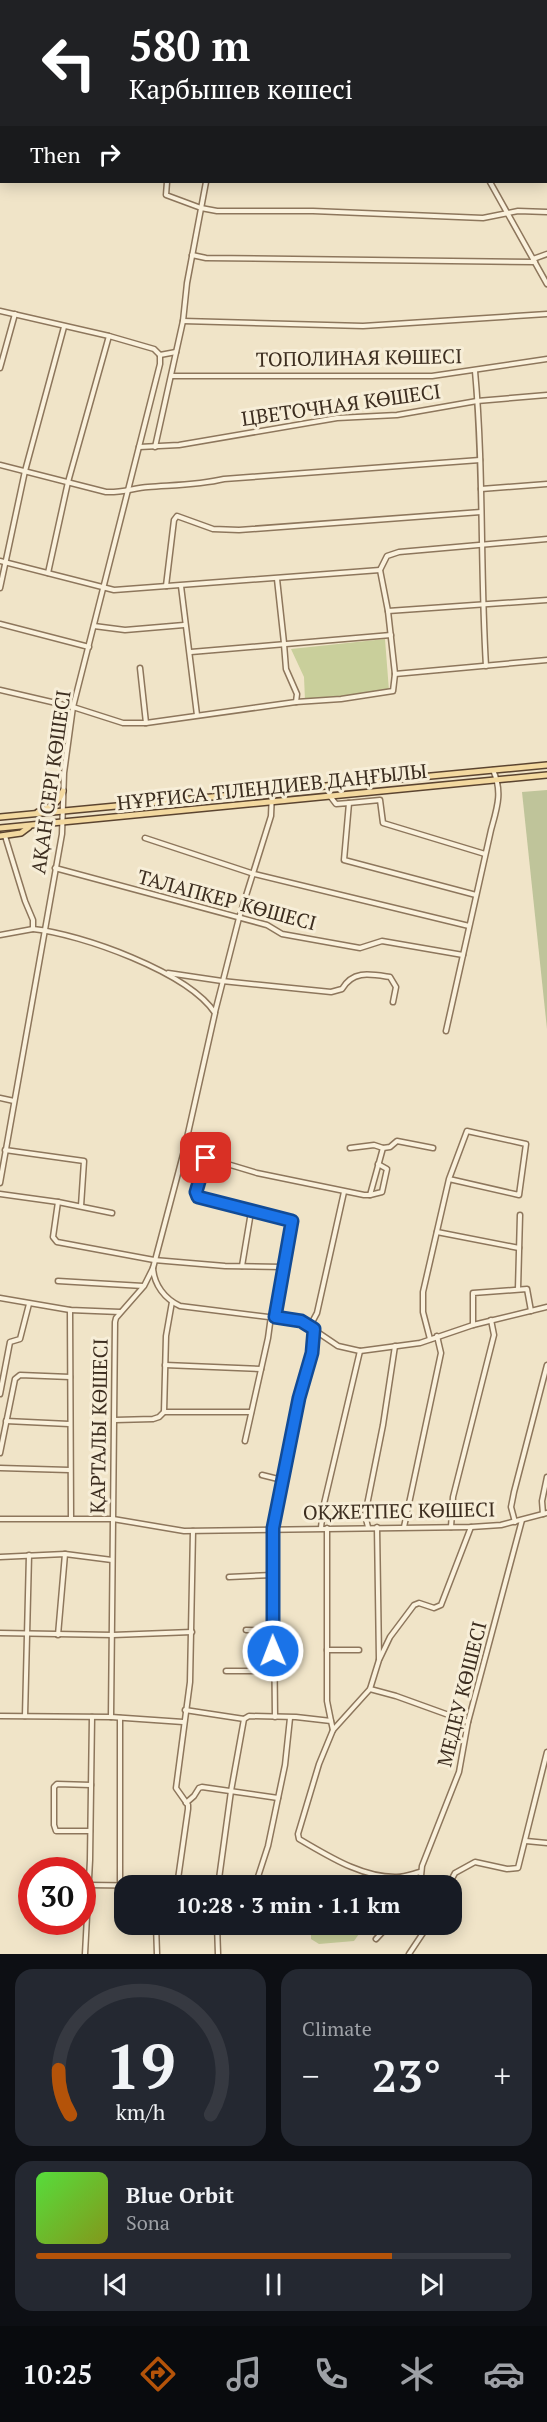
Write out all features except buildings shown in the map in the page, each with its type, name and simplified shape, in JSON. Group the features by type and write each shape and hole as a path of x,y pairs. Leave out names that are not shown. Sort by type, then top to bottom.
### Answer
{"main road":[{"name":"НҰРҒИСА ТІЛЕНДИЕВ ДАҢҒЫЛЫ","path":"0,817 547,764"},
{"name":"НҰРҒИСА ТІЛЕНДИЕВ ДАҢҒЫЛЫ","path":"0,828 547,775"},
{"path":"31,814 53,806 60,800 63,791"},
{"path":"2,836 21,833 30,825"}],"street":[{"path":"168,183 165,193 170,197 217,211 313,211 483,218 525,211 547,212"},
{"path":"155,447 183,321 192,255 206,183"},
{"path":"491,183 547,284"},
{"path":"192,255 206,258 534,261 547,254"},
{"path":"0,311 109,336 154,349 160,355 176,352"},
{"path":"0,368 15,314"},
{"path":"183,321 363,326 547,314"},
{"path":"0,588 25,471 64,327"},
{"path":"48,573 68,482 109,336"},
{"name":"АҚАН СЕРІ КӨШЕСІ","path":"0,1183 64,822 63,791 73,707 160,355"},
{"name":"ТОПОЛИНАЯ КӨШЕСІ","path":"172,376 432,376 547,359"},
{"path":"475,370 482,489 480,545 486,666"},
{"name":"ЦВЕТОЧНАЯ КӨШЕСІ","path":"139,447 179,445 337,418 397,415 477,401 547,395"},
{"path":"0,465 106,492 119,493 128,490 196,485 224,478 480,460"},
{"path":"482,489 547,484"},
{"path":"166,586 174,520 177,516 213,529 239,530 481,512"},
{"path":"0,690 73,707 123,723 146,723 296,702 390,693 394,689 395,675 388,611 380,570 384,560 392,554 547,539"},
{"path":"0,561 114,590 380,570"},
{"path":"277,579 286,669 297,694 296,702"},
{"path":"181,586 184,625 191,652 198,715"},
{"path":"388,611 547,600"},
{"path":"0,624 89,647"},
{"path":"94,626 125,630 184,625"},
{"path":"191,652 391,635"},
{"path":"395,675 547,660"},
{"path":"140,668 146,723"},
{"path":"446,1031 485,854 500,799 493,770"},
{"name":"ҚАРТАЛЫ КӨШЕСІ","path":"111,1717 115,1322 144,1286 153,1268 184,1151 222,981 271,816 272,792"},
{"path":"330,796 336,804 380,800 383,823 485,854"},
{"path":"349,803 344,860 476,896"},
{"path":"2,836 33,921 33,929"},
{"path":"145,838 254,874 469,926"},
{"name":"ТАЛАПКЕР КӨШЕСІ","path":"55,868 267,925 282,934 360,948 382,941 463,955"},
{"path":"0,935 33,929 45,930 117,953 165,972 207,1000 215,1012"},
{"path":"165,972 222,981 331,992 342,989 348,979 360,974 390,977 396,987 393,1002"},
{"path":"0,1098 14,1101"},
{"path":"430,1339 423,1312 423,1292 449,1179 467,1131 526,1144 519,1195 449,1179"},
{"path":"350,1148 374,1145 382,1148 390,1147 397,1141 433,1148"},
{"path":"370,1195 382,1148"},
{"path":"5,1150 84,1161 81,1206"},
{"path":"184,1151 257,1173 344,1192 370,1195 382,1192 387,1170 378,1164"},
{"path":"206,1158 196,1196 292,1221 245,1441"},
{"path":"274,1717 273,1528 299,1398 312,1353 312,1327 344,1192"},
{"path":"0,1194 58,1202 112,1213"},
{"path":"58,1202 53,1237 57,1242 154,1260 211,1266 283,1267"},
{"path":"242,1266 252,1212"},
{"path":"518,1289 520,1215"},
{"path":"437,1232 519,1248"},
{"path":"153,1268 154,1276 161,1289 172,1302 187,1309 273,1316 301,1321 338,1346 360,1351 430,1339 491,1320 547,1307"},
{"path":"58,1281 144,1286"},
{"path":"473,1325 473,1293 527,1289 531,1311"},
{"path":"0,1298 70,1310 121,1312"},
{"path":"115,1419 153,1419 164,1412 166,1336 172,1302"},
{"path":"0,1394 10,1342 20,1338 29,1304"},
{"path":"70,1310 71,1518"},
{"path":"451,1527 453,1497 494,1335 491,1320"},
{"path":"404,1527 441,1353 437,1336"},
{"path":"368,1527 365,1515 383,1425 395,1346"},
{"path":"321,1528 323,1508 360,1351"},
{"path":"165,1365 261,1369"},
{"path":"515,1522 511,1507 514,1492 547,1365"},
{"path":"0,1453 14,1380 20,1375 70,1377"},
{"path":"164,1412 251,1412"},
{"path":"6,1421 69,1424"},
{"path":"0,1468 69,1470"},
{"path":"262,1475 282,1480"},
{"path":"545,1513 542,1501 547,1477"},
{"name":"ОҚЖЕТПЕС КӨШЕСІ","path":"0,1519 113,1519 194,1531 273,1528 471,1527 515,1522 545,1513"},
{"name":"МЕДЕУ КӨШЕСІ","path":"420,1872 459,1772 468,1722 522,1520"},
{"path":"377,1527 379,1660"},
{"path":"420,1872 390,1877 368,1872 333,1858 299,1839 301,1821 333,1730 369,1689 390,1637 417,1603 434,1608 441,1605 471,1527"},
{"path":"327,1528 327,1701 333,1730"},
{"path":"179,1875 188,1809 176,1788 190,1682 194,1531"},
{"path":"0,1557 65,1554 112,1560"},
{"path":"58,1635 65,1554"},
{"path":"25,1716 30,1555"},
{"path":"229,1577 273,1575"},
{"path":"246,1630 273,1630"},
{"path":"0,1634 113,1635 192,1632"},
{"path":"327,1650 359,1650"},
{"path":"226,1671 274,1671"},
{"path":"369,1689 396,1696 468,1722"},
{"path":"185,1710 244,1719 249,1716 331,1721"},
{"path":"0,1716 111,1717 183,1722"},
{"path":"89,1857 92,1717"},
{"path":"120,1718 120,1875"},
{"path":"259,1875 268,1846 285,1765 290,1718"},
{"path":"220,1875 244,1719"},
{"path":"456,1875 460,1869 475,1862 507,1869 518,1868 547,1752"},
{"path":"90,1831 56,1831 54,1786 57,1784 91,1785"},
{"path":"186,1803 199,1788 278,1798"},
{"path":"526,1841 547,1843"},
{"path":"96,1885 114,1884"},
{"path":"85,1954 86,1935"},
{"path":"156,1935 157,1954"},
{"path":"217,1935 218,1954"},
{"path":"376,1939 380,1935"},
{"path":"410,1954 422,1935"}],"green space":[{"path":"385,639 389,691 305,700 304,677 291,649"},
{"path":"547,790 547,1029 522,792"},
{"path":"311,1935 358,1935 354,1941 319,1944 311,1939"}],"route":[{"path":"206,1158 196,1196 292,1221 275,1317 301,1321 314,1329 312,1353 299,1398 273,1528 273,1651"}]}
